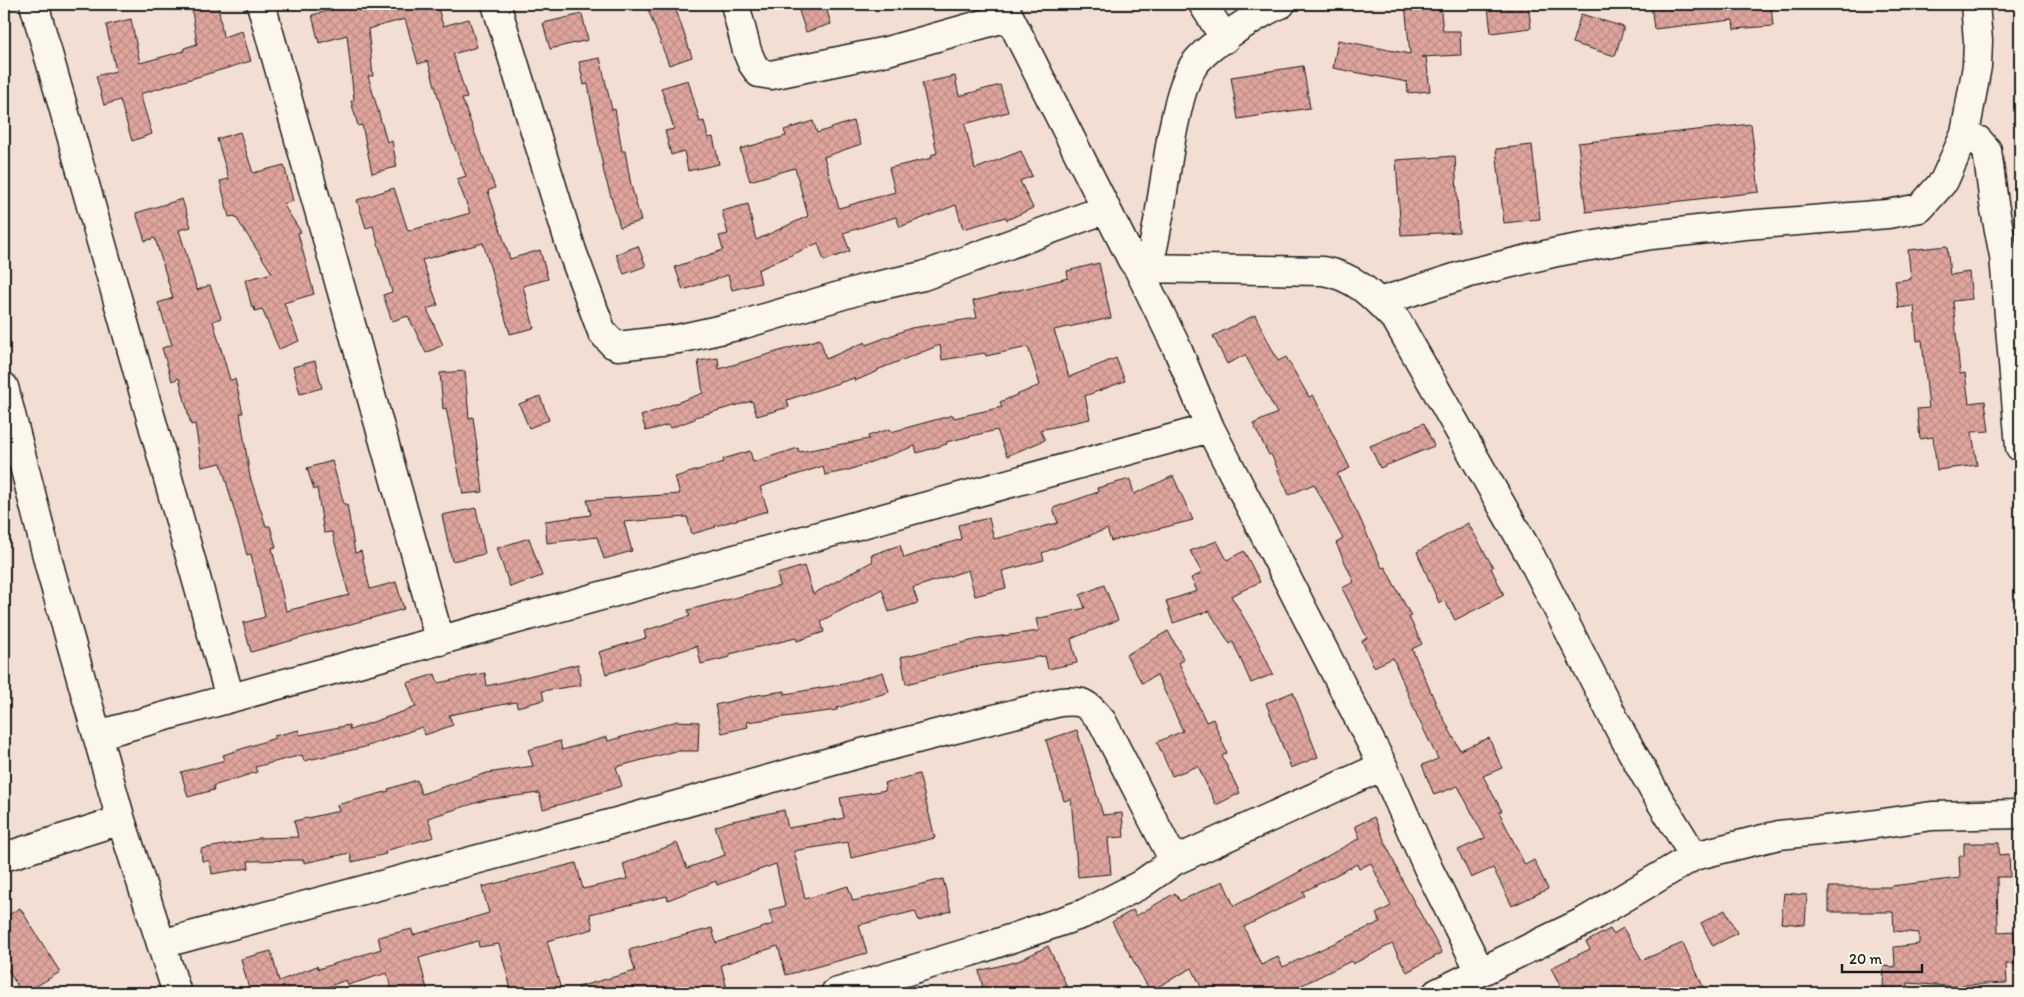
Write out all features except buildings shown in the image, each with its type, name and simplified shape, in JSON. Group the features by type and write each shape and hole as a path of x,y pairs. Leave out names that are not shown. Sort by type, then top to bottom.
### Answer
{"street":[{"path":"34,4 230,698"},
{"path":"261,4 440,641"},
{"path":"496,4 572,251 602,332 613,344 618,346 678,339 741,325 862,289 923,276 1106,209"},
{"path":"735,4 752,63 759,73 771,75 887,51 1006,10 1060,113 1106,209 1143,269 1210,428 1383,766 1428,868 1480,971"},
{"path":"1203,4 1225,39"},
{"path":"1143,269 1159,220 1174,122 1182,92 1192,68 1204,52 1269,9 1281,4"},
{"path":"1379,302 1470,273 1557,252 1633,238 1745,225 1888,214 1920,208 1944,181 1965,134 1977,66 1978,41 1975,4"},
{"path":"1965,134 1978,140 1987,150 1994,204 2004,256 2020,447"},
{"path":"1143,269 1323,271 1335,273 1367,290 1397,321 1522,540 1622,734 1694,856"},
{"path":"4,387 8,417 121,820 177,993"},
{"path":"97,735 1210,428"},
{"path":"161,944 614,823 858,754 1060,702 1077,700 1089,706 1102,721 1140,791 1174,861"},
{"path":"835,993 980,949 1083,914 1140,885 1174,861 1383,766"},
{"path":"1437,993 1585,920 1694,856 1779,835 1932,816 2020,814"},
{"path":"4,856 121,820"}]}
